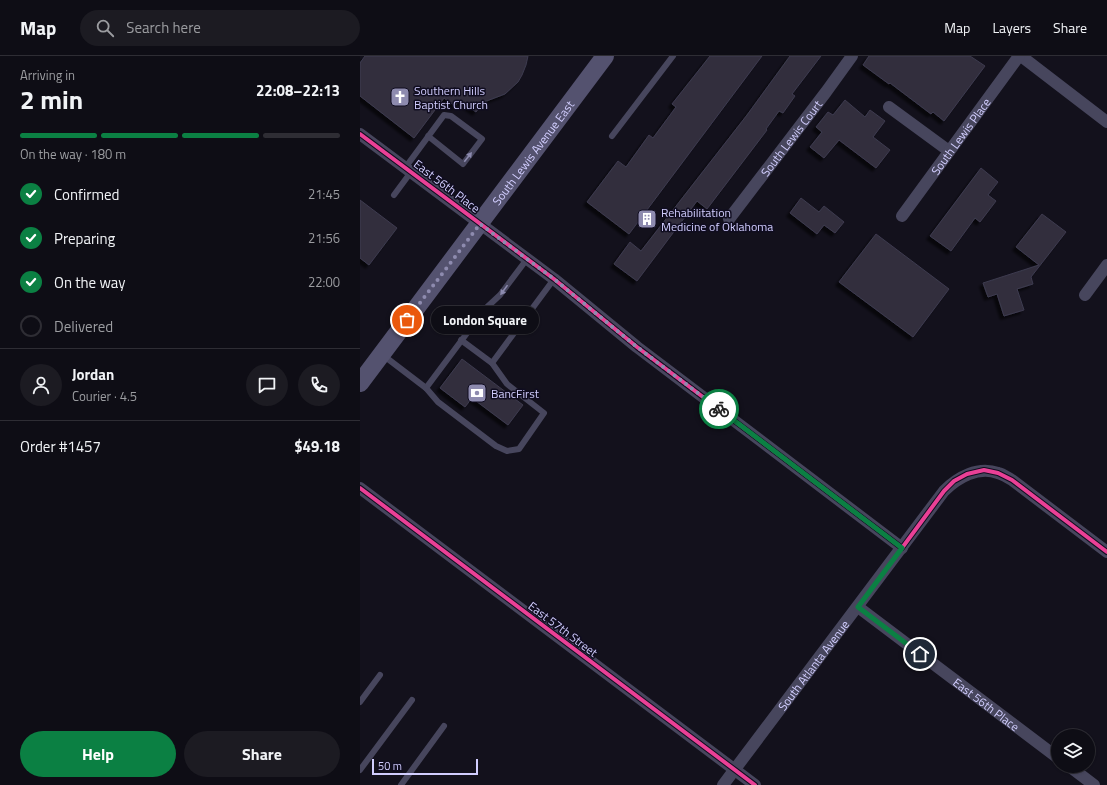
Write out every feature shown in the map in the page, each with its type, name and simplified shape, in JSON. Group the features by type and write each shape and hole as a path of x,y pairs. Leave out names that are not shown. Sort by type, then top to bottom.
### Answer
{"main road":[{"name":"South Lewis Avenue East","path":"360,383 605,56"}],"street":[{"name":"South Lewis Court","path":"729,219 852,56"},
{"path":"1020,56 1107,122"},
{"name":"South Lewis Place","path":"902,216 1020,56"},
{"path":"889,107 949,151"},
{"name":"East 56th Place","path":"360,134 554,279 637,347 902,548"},
{"path":"1085,295 1107,265"},
{"name":"South Atlanta Avenue","path":"723,785 944,491 954,481 967,474 984,470 998,473 1012,480 1107,552"},
{"name":"East 57th Street","path":"360,488 755,785"},
{"name":"East 56th Place","path":"858,607 1051,753"},
{"path":"1078,773 1094,785"}],"lane":[{"path":"612,136 673,56"},
{"path":"394,195 428,136 444,115 451,116 482,139 463,164 428,136"},
{"path":"426,388 484,309 500,296 527,259"},
{"path":"492,363 554,279"},
{"path":"381,354 426,388 438,402 496,446 507,451 519,448 544,413 507,384 492,363 461,340"},
{"path":"360,702 380,675"},
{"path":"360,770 412,700"},
{"path":"401,785 444,726"}],"building":[{"name":"Southern Hills Baptist Church","path":"365,56 528,56 526,65 518,82 505,94 484,102 476,112 459,100 455,106 444,98 414,138 360,96 360,63"},
{"path":"710,56 762,56 629,234 587,202 618,161 626,167 649,135 653,138 676,107 672,104"},
{"path":"790,56 821,56 792,94 795,96 783,113 779,111 766,129 767,130 707,209 697,201 637,281 614,264 630,242 641,251 747,115"},
{"path":"869,56 970,56 985,66 944,121 933,112 931,114 863,65"},
{"path":"845,100 865,117 870,110 885,121 873,137 890,150 876,168 839,140 824,158 810,147 822,132 816,127 828,112 833,115"},
{"path":"981,168 998,182 988,195 996,201 980,222 975,218 951,251 930,236"},
{"path":"801,198 819,212 824,206 844,222 835,233 824,225 817,234 790,213"},
{"path":"360,200 397,228 369,265 360,258"},
{"path":"1042,214 1066,232 1031,277 1033,284 1017,289 1024,310 1004,316 997,294 988,297 983,283 1039,265 1016,247"},
{"path":"876,234 949,289 913,337 839,282"},
{"path":"511,312 520,318 510,331 502,325"},
{"name":"BancFirst","path":"462,359 523,405 508,425 472,398 465,407 440,388"}],"cycle path":[{"path":"360,134 554,279 637,347 902,548 944,491 954,481 967,474 984,470 998,473 1012,480 1107,552"},
{"path":"360,488 755,785"}],"way so far":[{"path":"407,320 480,224 571,292 637,347 719,409"}],"place":[{"name":"Southern Hills Baptist Church","path":"400,97"},
{"name":"Rehabilitation Medicine of Oklahoma","path":"647,219"},
{"name":"London Square","path":"407,320"},
{"name":"BancFirst","path":"477,393"}],"route":[{"path":"719,409 902,548 858,607 920,654"}]}
